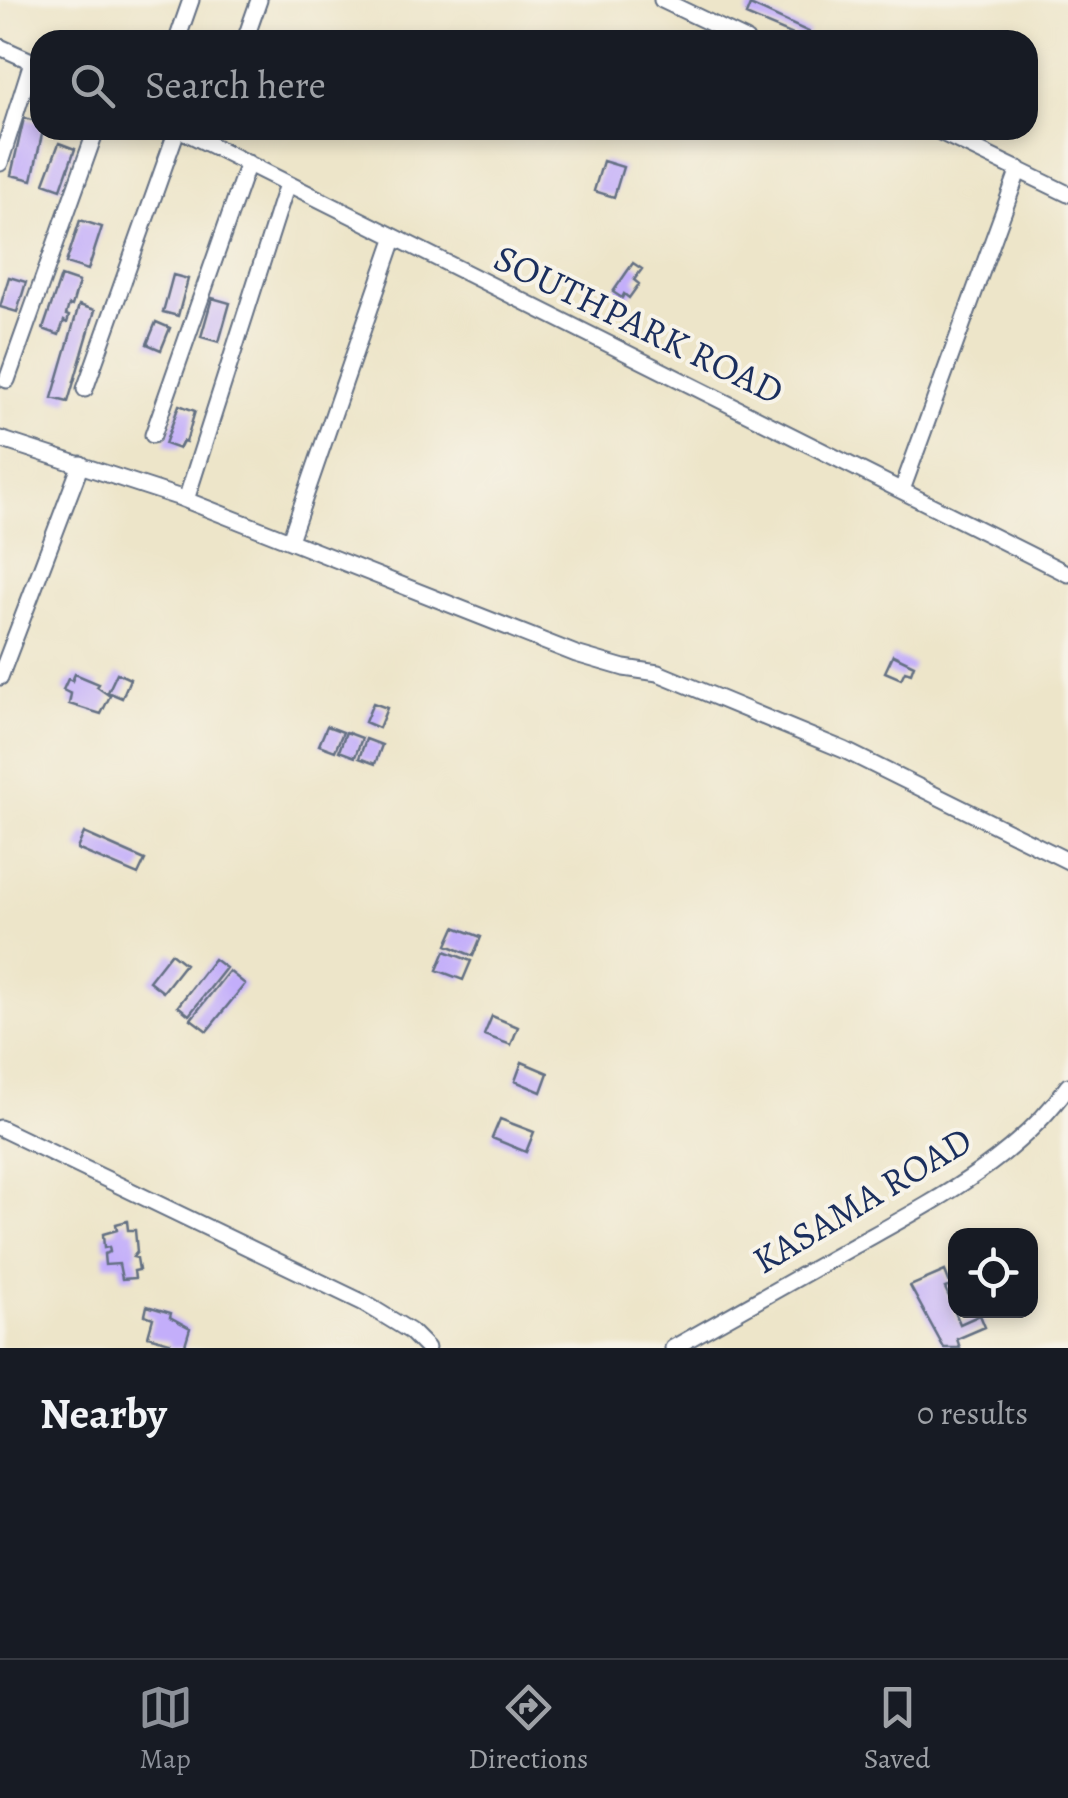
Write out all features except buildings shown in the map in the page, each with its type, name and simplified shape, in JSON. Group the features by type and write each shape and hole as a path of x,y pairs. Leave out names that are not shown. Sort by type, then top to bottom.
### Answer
{"street":[{"path":"180,30 191,0"},
{"path":"248,30 259,0"},
{"path":"662,0 725,30"},
{"path":"0,47 30,60"},
{"path":"0,163 30,80"},
{"path":"7,380 92,140"},
{"path":"84,389 175,140"},
{"name":"SOUTHPARK ROAD","path":"218,140 248,163 394,239 1068,574"},
{"path":"957,140 1068,194"},
{"path":"153,435 248,163"},
{"path":"902,490 1018,169"},
{"path":"186,500 287,184"},
{"path":"290,540 394,239"},
{"path":"0,439 186,500 576,654 624,668 658,672 844,750 1068,861"},
{"path":"0,676 81,464"},
{"name":"KASAMA ROAD","path":"673,1348 948,1193 1017,1142 1068,1086"},
{"path":"0,1128 364,1304 410,1332 427,1348"}]}
